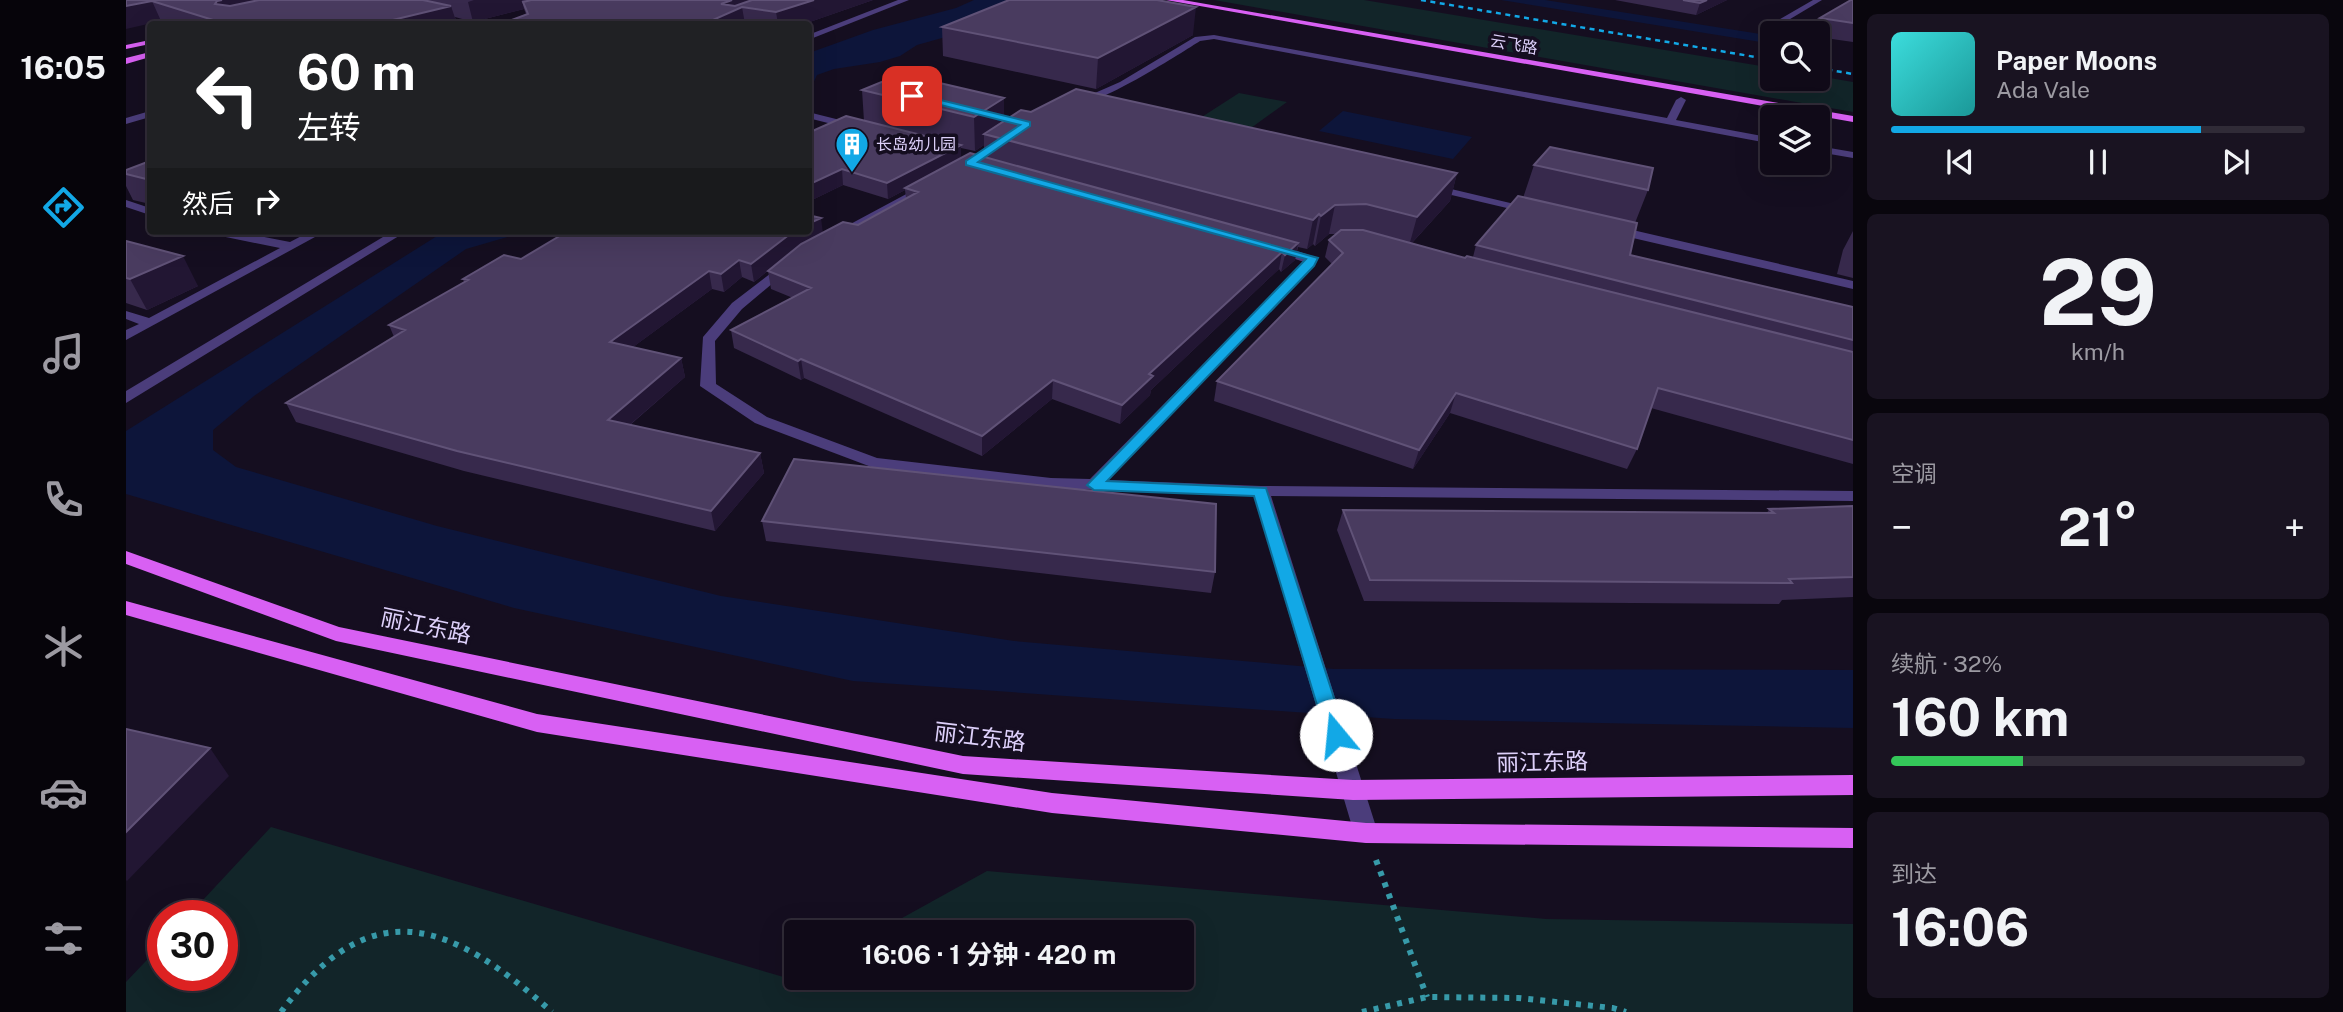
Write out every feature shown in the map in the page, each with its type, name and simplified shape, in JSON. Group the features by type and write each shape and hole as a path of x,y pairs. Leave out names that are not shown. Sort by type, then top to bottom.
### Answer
{"main road":[{"name":"云飞路","path":"1170,0 1853,119"},
{"path":"1190,14 1217,19"},
{"path":"126,47 147,43"},
{"path":"126,61 147,56"},
{"path":"1667,98 1693,102"},
{"path":"1830,126 1853,130"},
{"name":"丽江东路","path":"126,557 336,634 963,765 1352,789 1853,785"},
{"path":"126,608 537,723 1052,803 1366,833 1853,838"}],"street":[{"path":"393,0 401,9 455,21"},
{"path":"812,36 905,0"},
{"path":"1781,21 1818,0"},
{"path":"1099,111 1072,105 1123,84 1198,39 1214,37 1760,138"},
{"path":"1671,121 1681,100"},
{"path":"126,121 147,115"},
{"path":"812,116 873,132"},
{"path":"1830,151 1853,155"},
{"path":"822,243 945,176"},
{"path":"1422,186 1543,213"},
{"path":"126,203 147,211"},
{"path":"1597,226 1853,285"},
{"path":"236,235 290,246"},
{"path":"126,335 312,235"},
{"path":"126,398 394,235"},
{"path":"1094,485 1317,253 1259,243"},
{"path":"797,256 737,306 708,340 708,386 761,420 874,463 1051,483 1261,491 1853,496"},
{"path":"126,315 151,323"},
{"path":"1261,491 1366,833"}],"path":[{"path":"1366,833 1427,997"},
{"path":"281,1012 297,989 326,961 348,946 396,930 440,939 483,959 521,983 552,1012"},
{"path":"1362,1012 1427,997 1518,998 1613,1008 1626,1012"}],"green space":[{"path":"1214,0 1364,0 1760,66 1760,91 1830,91 1830,78 1853,82 1853,112 1830,108 1830,105 1813,105"},
{"path":"1239,93 1287,102 1244,133 1194,122"},
{"path":"271,827 784,977 784,990 1194,990 1194,920 898,920 987,871 1546,919 1853,924 1853,1012 126,1012 126,982 147,960 147,991 238,991 238,900 203,900"}],"water":[{"path":"974,0 1007,0 980,13 967,31 917,45 900,56 880,62 834,69 817,75 812,86 812,52 873,30 956,8"},
{"path":"1501,0 1545,0 1760,34 1760,42"},
{"path":"1343,111 1472,137 1453,159 1319,131"},
{"path":"439,235 514,235 466,249 254,396 213,430 213,450 236,467 437,526 721,596 1014,641 1334,669 1853,670 1853,728 1394,719 853,681 514,608 126,494 126,431"}],"building":[{"path":"126,0 222,0 215,4 230,6 259,0 423,0 451,6 388,21 216,21 152,1 126,6"},
{"path":"732,0 721,4 735,6 752,0 814,0 776,12 742,7 711,21 509,21 528,14 523,2"},
{"path":"1009,0 1157,0 1196,7 1098,58 942,27"},
{"path":"1683,0 1707,0 1700,3"},
{"path":"1851,0 1853,23 1820,18"},
{"path":"901,74 1004,98 974,117 862,90"},
{"path":"1076,89 1457,173 1417,217 1366,204 1335,205 1313,220 984,134 1021,110 1031,112"},
{"path":"846,116 961,145 887,183 842,169 812,183 812,131"},
{"path":"1550,147 1653,168 1648,190 1534,165"},
{"path":"970,153 1298,243 1285,255 1282,252 1149,374 1153,376 1122,405 1053,380 982,436 801,359 798,361 731,330 811,288 768,271 801,244 843,222 858,225 918,192 905,188"},
{"path":"147,162 147,179 126,174 126,170"},
{"path":"1518,196 1637,223 1630,255 1853,307 1853,340 1476,245"},
{"path":"1341,230 1363,230 1465,258 1467,256 1853,352 1853,440 1658,388 1637,449 1456,393 1419,450 1217,381 1343,253 1329,240"},
{"path":"561,235 789,235 751,264 739,260 721,274 709,271 610,342 681,358 608,420 760,453 711,511 457,451 286,403 405,330 389,325 468,280 463,279 504,255 521,259"},
{"path":"126,241 183,256 130,279 126,278"},
{"path":"794,459 1216,504 1215,572 762,521"},
{"path":"1853,506 1853,577 1789,579 1792,583 1370,580 1343,510 1774,513 1769,509"},
{"path":"126,729 210,748 126,832"}],"railway":[{"path":"1421,0 1760,58"},
{"path":"1830,70 1853,74"}],"place":[{"name":"长岛幼儿园","path":"852,174"}],"route":[{"path":"912,96 1027,124 970,163 1312,258 1094,485 1261,491 1336,735"}]}
